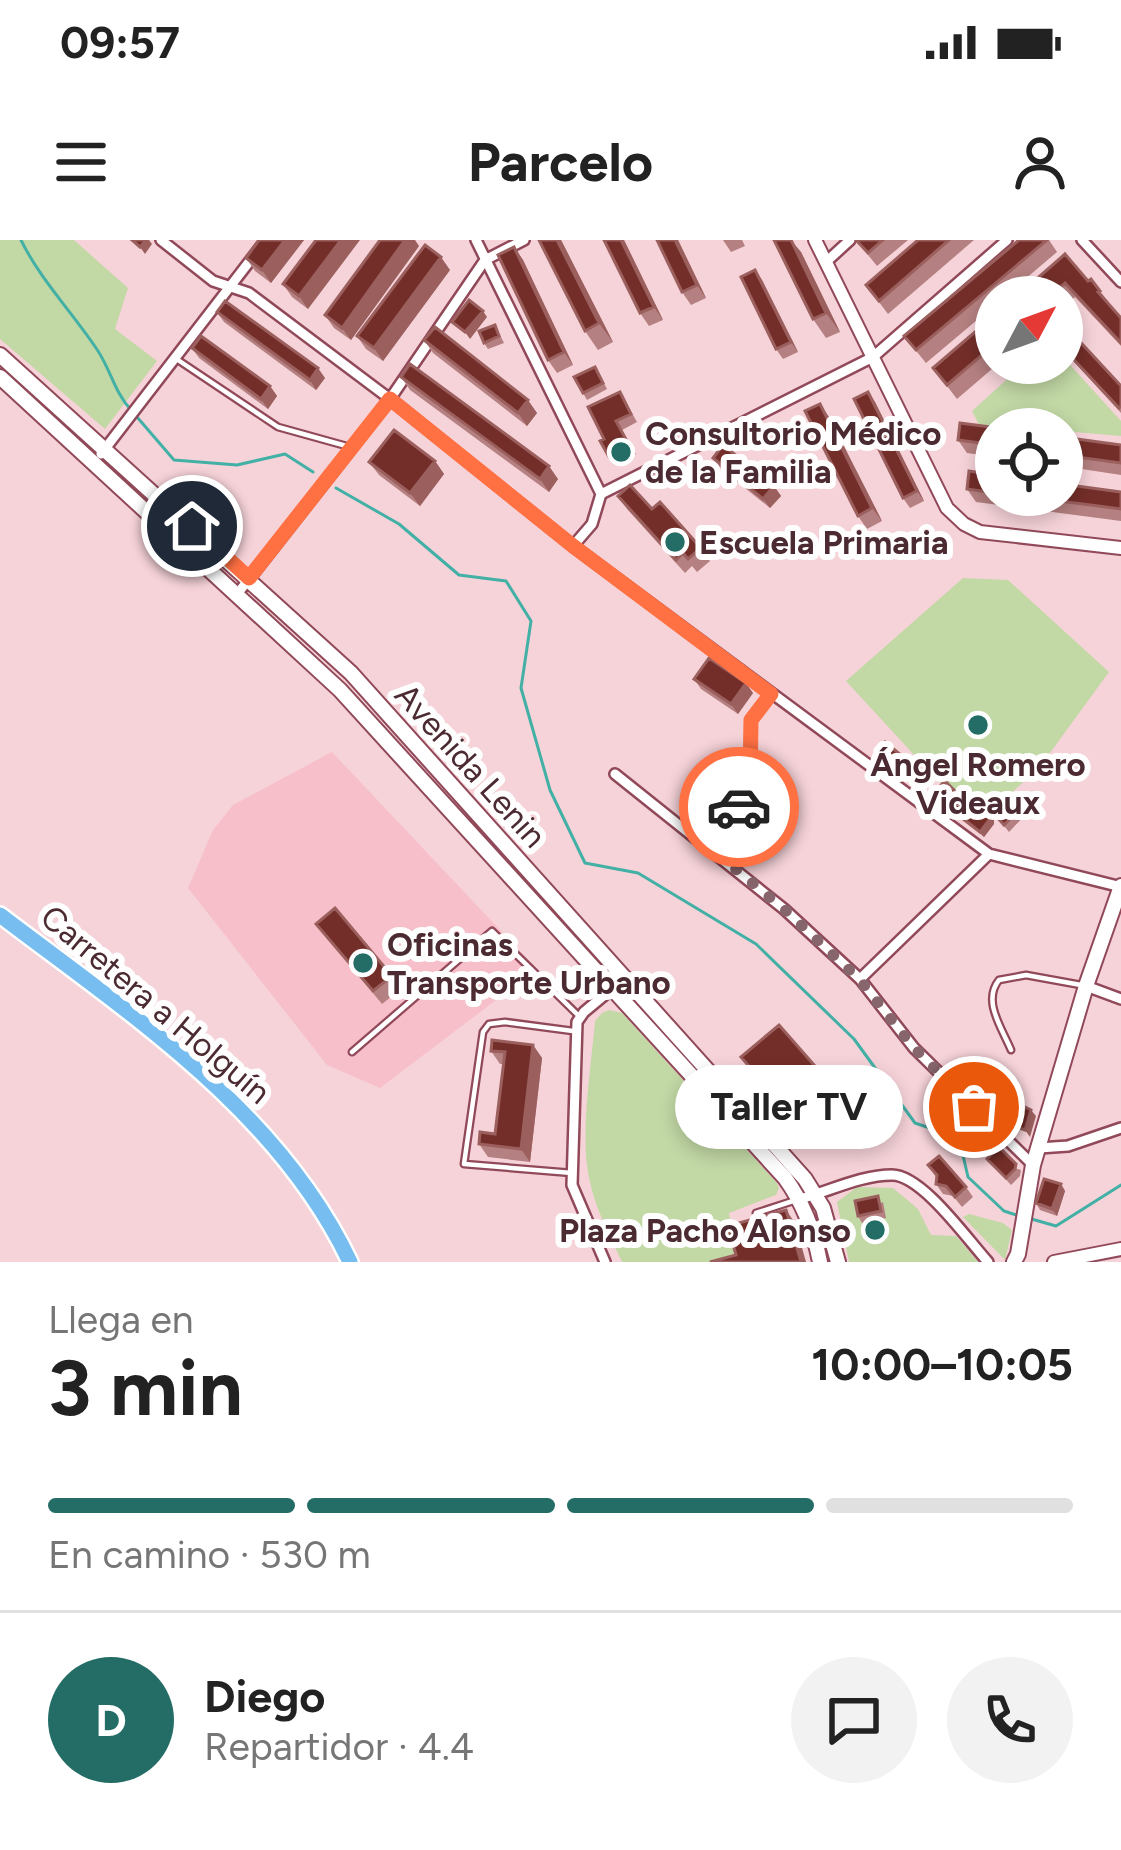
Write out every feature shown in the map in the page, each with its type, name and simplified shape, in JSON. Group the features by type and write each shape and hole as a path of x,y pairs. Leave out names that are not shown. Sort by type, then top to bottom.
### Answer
{"main road":[{"name":"Avenida Lenin","path":"0,355 351,673 785,1178 808,1197 829,1225 838,1262"},
{"name":"Avenida Lenin","path":"0,377 340,690 619,982"},
{"path":"1018,1255 1033,1166 1086,986 1117,912 1121,887"},
{"name":"Carretera a Holguín","path":"0,915 236,1103 298,1175 350,1262"},
{"name":"Avenida Lenin","path":"808,1197 820,1262"}],"street":[{"path":"160,240 213,281 249,293 573,546 989,854 1121,887"},
{"path":"95,462 266,240"},
{"path":"476,240 601,494 592,524 573,546"},
{"path":"238,593 390,399 485,260 524,240"},
{"path":"815,240 947,508 980,532 1121,548"},
{"path":"826,262 850,240"},
{"path":"601,494 873,357 1007,240"},
{"path":"1082,240 1121,282"},
{"path":"708,846 750,793 751,720 771,694"},
{"path":"615,774 784,909 860,980 914,1048 1033,1166"},
{"path":"860,980 989,854"},
{"path":"605,1262 572,1185 577,1032 580,1017 619,982"},
{"path":"1086,986 1121,999"},
{"path":"1039,1148 1068,1146 1121,1128"},
{"path":"808,1197 866,1178 897,1174 918,1185 988,1262"},
{"path":"1054,1262 1121,1249"}],"lane":[{"path":"175,358 278,427 351,447"},
{"path":"352,1052 492,931 580,1017"},
{"path":"1011,1050 992,1003 992,988 999,980 1026,975 1086,986"},
{"path":"572,1173 464,1164 489,1024 577,1032"},
{"path":"756,1213 808,1197"}],"shaded area":[{"path":"332,752 537,969 380,1088 327,1065 188,888 213,830 233,805"}],"green space":[{"path":"0,240 74,240 128,288 115,329 157,361 105,429 0,339"},
{"path":"1083,379 1121,421 1121,436 1083,433 1083,408 975,408 1002,384 1083,384"},
{"name":"Ángel Romero Videaux","path":"963,578 1008,580 1109,672 1039,768 989,813 939,782 846,681"},
{"path":"609,1010 622,1013 777,1183 776,1195 729,1213 737,1262 622,1262 593,1192 586,1145 595,1021"},
{"path":"857,1187 893,1188 918,1209 931,1235 956,1236 978,1262 849,1262 837,1202"},
{"path":"969,1214 1012,1230 1005,1260 963,1217"}],"building":[{"path":"259,240 285,240 262,270 246,258"},
{"path":"316,240 341,240 299,296 283,284"},
{"path":"380,240 405,240 342,328 325,315"},
{"path":"539,240 557,240 599,323 585,331"},
{"path":"604,240 621,240 654,307 640,313"},
{"path":"657,240 675,240 697,285 682,292"},
{"path":"774,240 791,240 826,313 813,319"},
{"path":"856,240 883,240 868,253"},
{"path":"918,240 949,240 879,301 866,285"},
{"path":"1019,240 1047,240 1004,276 976,276"},
{"path":"425,245 441,257 374,348 357,336"},
{"path":"514,247 564,352 548,360 498,255"},
{"path":"1065,254 1121,318 1121,343 1083,302 1083,276 1040,276"},
{"path":"755,270 791,342 776,349 741,277"},
{"path":"975,277 975,300 916,350 904,336"},
{"path":"469,300 483,311 465,332 452,322"},
{"path":"225,301 318,368 310,380 217,312"},
{"path":"495,325 499,336 484,343 479,331"},
{"path":"435,327 528,400 518,413 424,340"},
{"path":"975,332 975,361 947,385 933,368"},
{"path":"201,336 270,386 261,399 192,348"},
{"path":"1083,345 1121,386 1119,408 1083,369"},
{"path":"410,364 549,466 540,479 401,377"},
{"path":"595,367 603,383 583,393 574,377"},
{"path":"620,392 631,414 616,421 629,445 609,457 588,407"},
{"path":"868,392 917,491 903,498 854,399"},
{"path":"820,404 872,508 858,516 805,411"},
{"path":"960,423 975,425 975,442 958,440"},
{"path":"394,430 435,461 410,493 369,462"},
{"path":"1083,440 1121,445 1121,463 1083,458"},
{"path":"723,445 774,486 763,499 713,458"},
{"path":"969,471 975,472 975,490 967,489"},
{"name":"Escuela Primaria","path":"630,485 652,509 660,502 701,548 688,559 683,553 676,560 618,496"},
{"path":"1083,487 1121,492 1121,509 1083,504"},
{"path":"709,658 746,683 731,704 694,679"},
{"path":"885,742 924,774 917,782 878,750"},
{"path":"945,781 982,809 990,808 990,819 980,832 930,796"},
{"path":"1017,797 1024,805 1004,825 997,817"},
{"name":"Oficinas Transporte Urbano","path":"335,908 392,976 373,991 316,924"},
{"path":"779,1025 821,1073 785,1109 741,1057"},
{"path":"492,1040 533,1045 521,1149 479,1144 480,1132 495,1134 505,1052 491,1051"},
{"path":"1025,1107 1031,1110 1025,1130 1017,1127"},
{"path":"999,1147 1016,1164 1006,1178 987,1159"},
{"path":"939,1156 966,1187 955,1197 946,1186 936,1184 937,1175 928,1165"},
{"path":"1044,1179 1061,1184 1052,1209 1036,1203"},
{"path":"878,1196 881,1211 858,1216 855,1201"},
{"path":"786,1210 801,1262 710,1262 736,1255 728,1226"}],"waterway":[{"path":"21,240 98,351 131,410"},
{"path":"137,417 174,460 237,465 285,454 313,472"},
{"path":"336,488 399,524 459,575 506,581 531,621 521,688 550,790 585,863 638,873 756,944 854,1039 915,1123 959,1138 968,1177 1004,1211 1019,1216"},
{"path":"1028,1218 1056,1226 1121,1185"}],"way so far":[{"path":"739,807 708,846 860,980 914,1048 974,1107"}],"place":[{"name":"Consultorio Médico de la Familia","path":"621,452"},
{"name":"Escuela Primaria","path":"675,542"},
{"name":"Ángel Romero Videaux","path":"978,725"},
{"name":"Oficinas Transporte Urbano","path":"363,963"},
{"name":"Taller TV","path":"974,1107"},
{"name":"Plaza Pacho Alonso","path":"875,1230"}],"route":[{"path":"192,526 249,578 390,399 573,546 771,694 751,720 750,793 739,807"}]}
